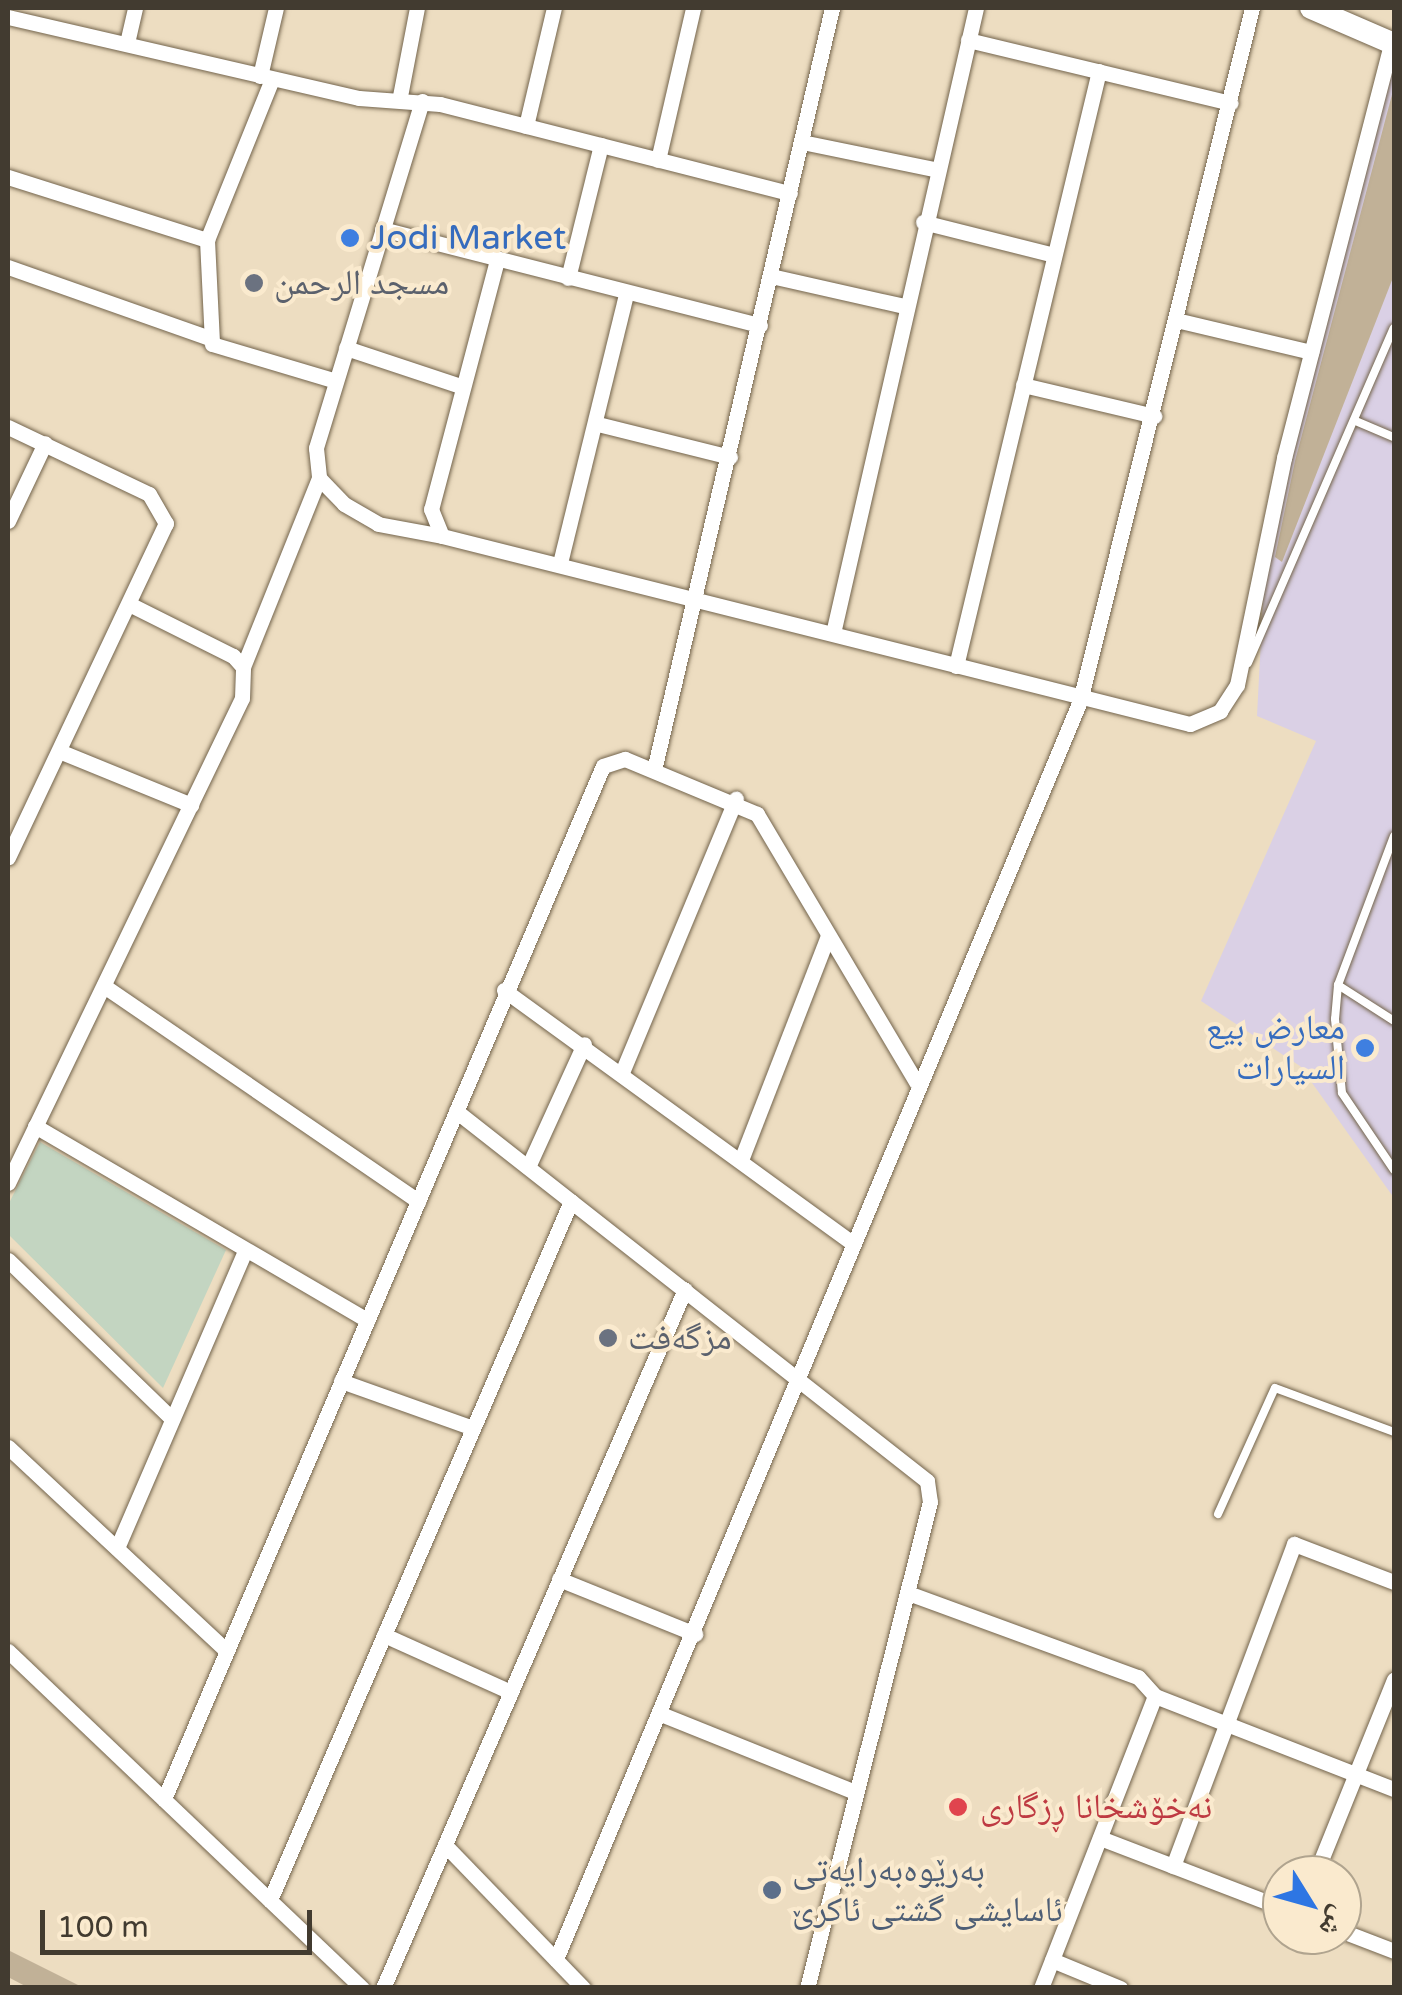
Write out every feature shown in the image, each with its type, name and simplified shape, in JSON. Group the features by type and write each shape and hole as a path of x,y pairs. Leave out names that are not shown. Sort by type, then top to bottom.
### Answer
{"main road":[{"path":"1311,8 1392,43"}],"street":[{"path":"127,43 135,8"},
{"path":"206,336 207,240 266,77 276,8"},
{"path":"400,96 417,8"},
{"path":"526,126 554,8"},
{"path":"658,160 693,8"},
{"path":"654,770 698,596 832,8"},
{"path":"834,629 934,169 976,8"},
{"path":"556,1959 695,1634 916,1082 1080,701 1154,416 1252,8"},
{"path":"8,16 359,98 400,96 790,193"},
{"path":"968,40 1231,103"},
{"path":"320,478 378,524 834,629 1080,701 1190,724 1220,711 1236,685 1311,352 1392,43"},
{"path":"956,666 1099,71"},
{"path":"8,1183 242,698 243,667 320,478 316,448 422,101"},
{"path":"802,142 934,169"},
{"path":"568,278 601,145"},
{"path":"8,177 207,240"},
{"path":"922,222 1054,255"},
{"path":"382,228 626,294 760,324"},
{"path":"442,536 431,509 497,260"},
{"path":"8,267 206,336 221,348 336,381"},
{"path":"771,276 904,306"},
{"path":"560,564 598,424 626,294"},
{"path":"1176,320 1311,352"},
{"path":"346,348 463,387"},
{"path":"1023,385 1154,416"},
{"path":"598,424 730,457"},
{"path":"8,427 45,443 164,509 166,530 8,858"},
{"path":"8,521 45,443"},
{"path":"131,605 243,667"},
{"path":"60,752 191,805"},
{"path":"164,1799 504,990 603,766 624,759 736,800 766,824 916,1082"},
{"path":"623,1070 736,800"},
{"path":"741,1160 828,936"},
{"path":"104,986 418,1201"},
{"path":"504,990 623,1070 852,1243"},
{"path":"528,1168 584,1044"},
{"path":"456,1111 927,1480 930,1502 807,1988"},
{"path":"35,1126 367,1320"},
{"path":"270,1900 571,1201"},
{"path":"116,1548 245,1252"},
{"path":"8,1260 172,1419"},
{"path":"384,1988 684,1289"},
{"path":"341,1381 474,1428"},
{"path":"8,1447 227,1650"},
{"path":"1173,1866 1294,1544 1394,1582"},
{"path":"560,1579 695,1634"},
{"path":"908,1593 1138,1678 1155,1696 1394,1790"},
{"path":"384,1635 511,1692"},
{"path":"8,1651 362,1988"},
{"path":"1322,1855 1394,1679"},
{"path":"1041,1988 1155,1696"},
{"path":"661,1714 855,1792"},
{"path":"1100,1838 1262,1900"},
{"path":"445,1845 583,1988"},
{"path":"1362,1939 1394,1951"},
{"path":"1052,1960 1120,1988"}],"lane":[{"path":"1236,685 1358,422 1394,328"},
{"path":"1358,422 1394,438"},
{"path":"1393,842 1338,985 1342,1092 1394,1170"},
{"path":"1338,985 1394,1021"},
{"path":"1218,1514 1275,1388 1394,1432"}],"shaded area":[{"path":"1389,73 1394,75 1394,1198 1300,1066 1201,1001 1316,741 1257,716 1265,560"}],"green space":[{"path":"40,1142 226,1250 163,1388 8,1234 8,1205"}],"building":[{"path":"1394,87 1394,275 1282,562 1275,557 1295,461"},
{"path":"8,1950 84,1988 29,1988 8,1977"}],"place":[{"name":"Jodi Market","path":"350,238"},
{"name":"مسجد الرحمن","path":"254,283"},
{"name":"معارض بيع السيارات","path":"1365,1048"},
{"name":"مزگەفت","path":"608,1338"},
{"name":"نەخۆشخانا ڕزگاری","path":"958,1807"},
{"name":"بەرێوەبەرایەتی ئاسایشی گشتی ئاکرێ","path":"772,1890"}]}
